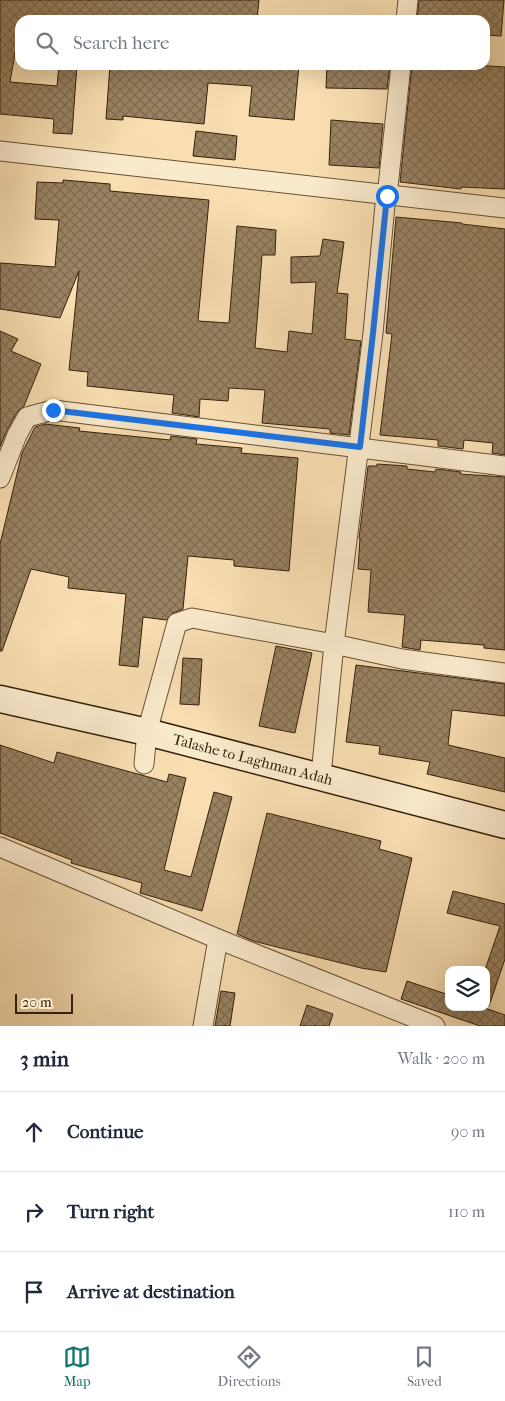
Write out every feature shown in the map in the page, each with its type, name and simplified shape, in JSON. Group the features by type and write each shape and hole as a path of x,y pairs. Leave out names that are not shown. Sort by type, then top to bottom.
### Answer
{"main road":[{"name":"Talashe to Laghman Adah","path":"0,699 147,732 505,825"}],"street":[{"path":"406,15 408,0"},
{"path":"319,778 322,765 334,644 360,447 400,70"},
{"path":"0,151 505,208"},
{"path":"0,478 17,434 27,417 53,410 505,466"},
{"path":"144,764 147,732 177,623 192,618 334,644 402,659 505,673"},
{"path":"0,847 218,939 435,1026"},
{"path":"203,1026 218,939"}],"building":[{"path":"0,0 259,0 258,15 15,15 15,53 10,82 57,86 59,70 77,70 72,134 53,133 54,119 0,114"},
{"path":"419,0 504,0 501,36 490,35 490,15 418,15"},
{"path":"490,66 505,67 505,189 461,187 461,189 400,182 411,70 490,70"},
{"path":"110,70 299,70 294,120 249,116 252,86 208,83 204,124 123,116 123,120 106,119"},
{"path":"327,70 389,70 387,89 326,88"},
{"path":"331,120 383,124 379,168 329,165"},
{"path":"196,131 237,136 235,160 193,156"},
{"path":"63,180 110,184 110,191 209,200 198,321 229,323 237,226 276,230 275,255 262,255 255,348 287,352 289,331 312,334 316,282 291,283 291,257 320,256 323,239 344,242 337,293 348,294 345,339 361,341 349,435 330,433 330,429 262,423 265,390 229,388 228,401 200,399 199,417 172,413 174,395 87,386 88,372 69,370 79,271 60,318 0,309 0,263 55,267 59,220 35,219 37,182 63,183"},
{"path":"396,217 505,229 505,455 492,453 493,443 464,440 463,449 438,446 438,440 380,435 392,334 386,333"},
{"path":"0,331 18,339 11,351 41,364 24,406 17,412 0,447"},
{"path":"45,424 80,428 79,431 170,440 171,436 197,439 196,444 242,448 241,453 298,458 289,571 234,566 234,560 188,556 183,609 173,613 166,620 143,617 138,667 119,665 126,594 68,588 69,577 31,569 2,651 0,651 0,544 22,453 35,427"},
{"path":"377,464 407,466 407,469 435,472 436,469 461,472 460,474 505,477 505,650 484,648 484,645 421,640 420,650 402,647 405,615 368,612 371,570 358,569 359,538 368,466 377,466"},
{"path":"276,646 312,653 295,733 259,726"},
{"path":"183,658 202,659 199,705 180,704"},
{"path":"356,665 505,684 505,716 452,710 448,745 505,758 505,792 427,774 430,762 379,754 380,746 346,742"},
{"path":"0,745 54,763 57,752 167,782 169,774 186,778 164,870 191,877 214,792 232,797 202,911 140,893 142,883 71,863 72,860 0,833"},
{"path":"267,813 381,841 379,849 412,858 386,972 361,968 253,941 237,934"},
{"path":"453,891 505,904 505,959 490,1003 490,966 486,966 500,926 447,913"},
{"path":"407,981 445,994 445,1011 490,1010 505,1015 505,1026 480,1026 401,999"},
{"path":"221,991 235,993 230,1026 215,1026"},
{"path":"307,1005 333,1014 329,1026 300,1026"}],"route":[{"path":"53,410 360,447 387,196"}]}
